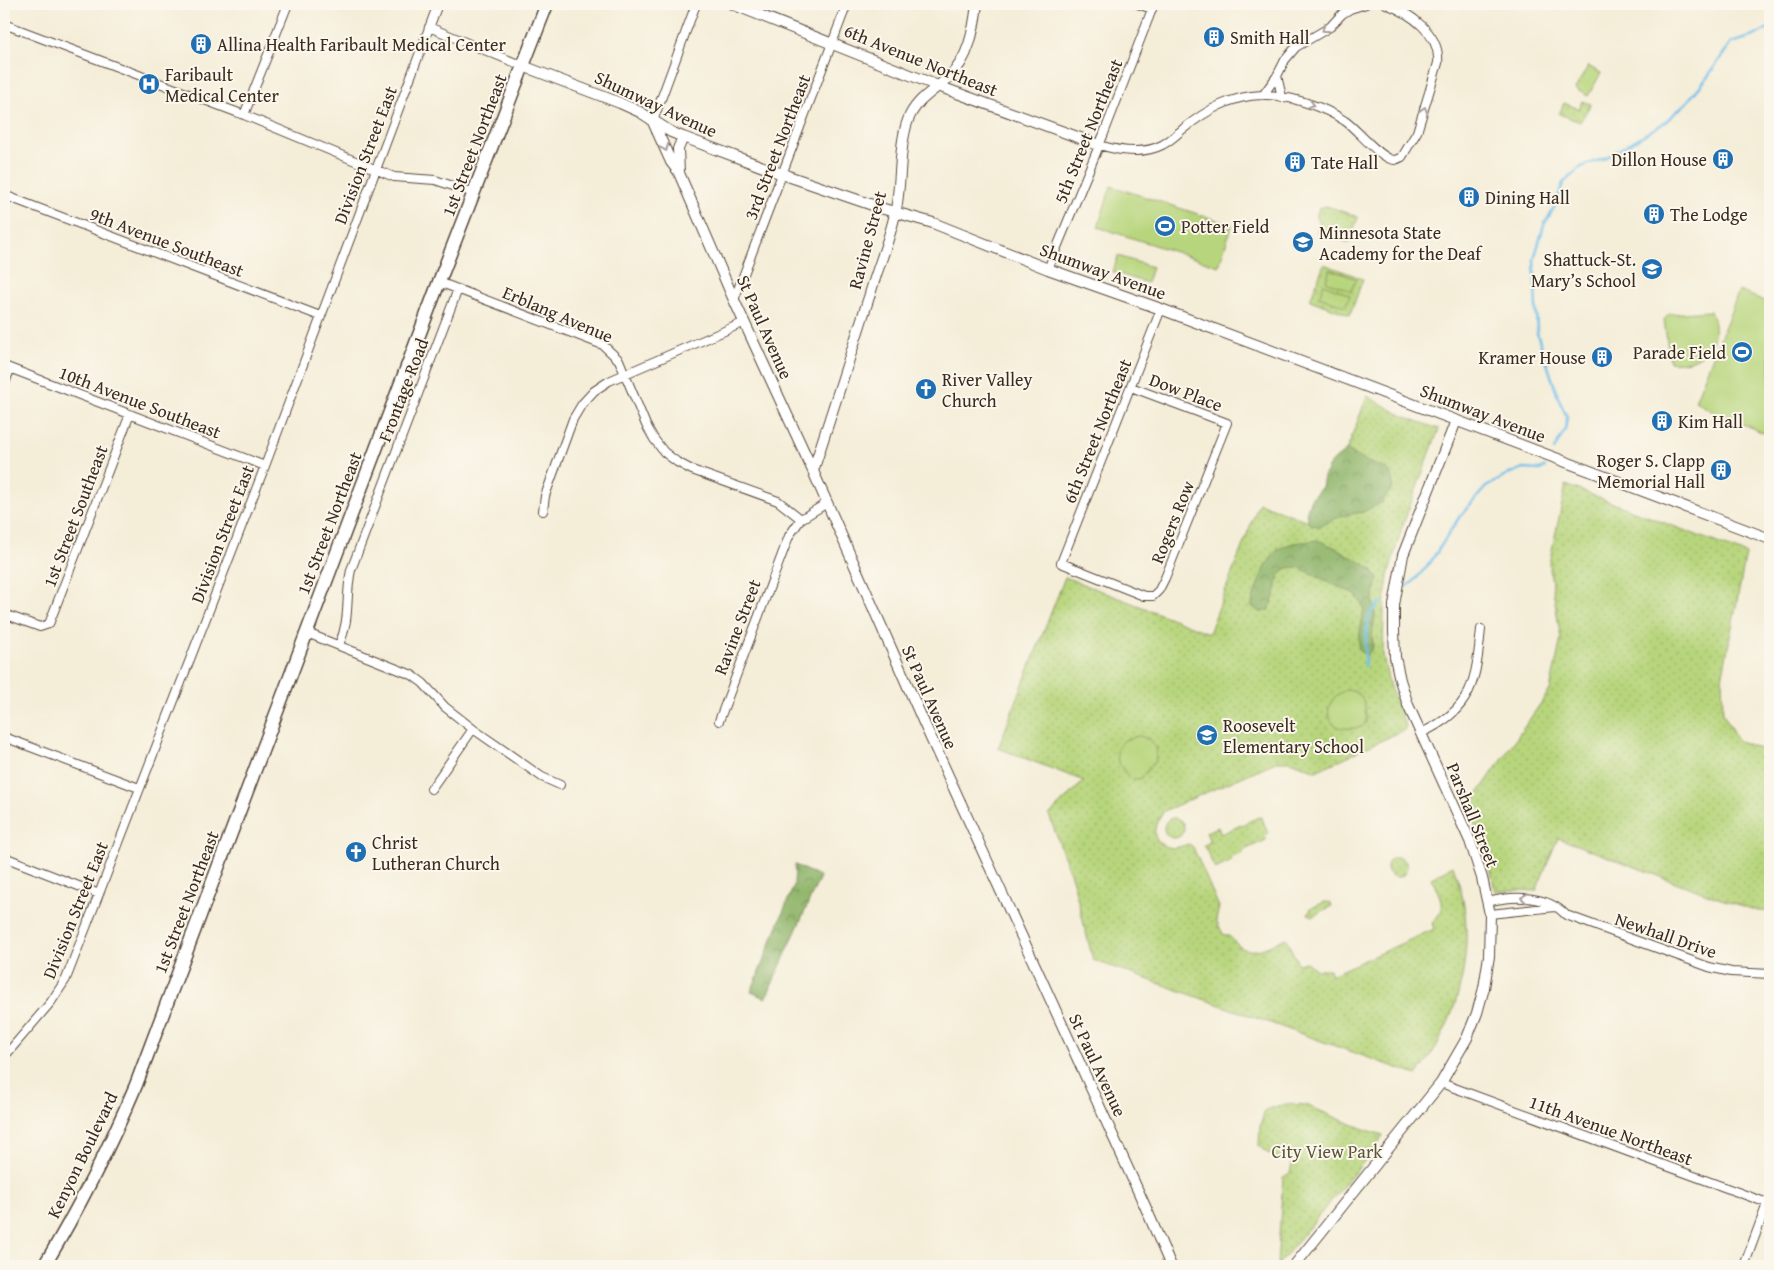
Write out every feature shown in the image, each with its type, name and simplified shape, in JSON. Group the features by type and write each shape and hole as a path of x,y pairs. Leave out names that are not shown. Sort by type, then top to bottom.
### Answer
{"main road":[{"name":"1st Street Northeast","path":"147,1056 439,282 547,4"},
{"name":"Kenyon Boulevard","path":"44,1266 87,1191 113,1139 147,1056"}],"street":[{"path":"244,115 288,4"},
{"name":"Division Street East","path":"4,1057 59,991 66,979 265,466 438,4"},
{"path":"679,173 671,162 653,121 696,4"},
{"name":"6th Avenue Northeast","path":"732,4 938,86 1099,145"},
{"name":"3rd Street Northeast","path":"734,300 847,4"},
{"name":"Ravine Street","path":"812,471 895,213 904,134 908,119 915,106 925,95 949,78 958,68 965,55 976,16 977,4"},
{"path":"1138,4 1153,6"},
{"path":"1263,95 1277,76 1285,60 1296,47 1330,27 1342,14 1350,9 1366,4"},
{"path":"1099,145 1116,150 1137,151 1157,147 1199,116 1221,104 1237,99 1263,95 1282,97 1316,105 1345,121 1385,156 1394,160 1402,158 1417,132 1438,63 1438,51 1424,28 1413,18 1397,8 1386,4"},
{"name":"5th Street Northeast","path":"1048,269 1153,6"},
{"path":"4,24 244,115 394,177 435,180 474,193"},
{"name":"Shumway Avenue","path":"429,26 523,66 620,103 640,112 671,132 683,137 895,213 933,223 1048,269 1161,309 1770,539"},
{"path":"1277,76 1282,97"},
{"name":"St Paul Avenue","path":"683,137 678,149 679,173 924,723 1171,1266"},
{"name":"9th Avenue Southeast","path":"4,195 320,316"},
{"name":"Erblang Avenue","path":"439,282 603,345 620,360 650,432 664,452 692,470 778,501 801,518"},
{"name":"Frontage Road","path":"339,645 348,617 348,586 351,570 458,289"},
{"name":"6th Street Northeast","path":"1153,596 1144,596 1061,563 1161,309"},
{"path":"543,511 545,496 573,419 582,404 594,391 609,381 744,322"},
{"path":"4,386 7,367"},
{"name":"10th Avenue Southeast","path":"7,367 265,466"},
{"name":"Dow Place","path":"1131,387 1227,423 1214,456"},
{"name":"1st Street Southeast","path":"4,614 40,628 50,624 130,414"},
{"name":"Parshall Street","path":"1294,1266 1441,1083 1467,1038 1484,988 1489,956 1490,914 1488,902 1472,848 1408,704 1400,680 1396,657 1394,605 1403,556 1456,420"},
{"name":"Rogers Row","path":"1153,596 1159,590 1165,578 1214,456"},
{"name":"Ravine Street","path":"719,721 789,536 801,518 827,503"},
{"path":"1421,733 1447,719 1472,687 1478,666 1480,629"},
{"path":"307,632 412,675 473,729 542,776 560,785"},
{"path":"431,789 473,729"},
{"path":"4,737 139,788"},
{"path":"4,857 99,894"},
{"name":"Newhall Drive","path":"1488,902 1519,897 1538,900 1558,907 1566,915 1702,965 1731,972 1770,974"},
{"path":"1490,914 1558,907"},
{"name":"11th Avenue Northeast","path":"1441,1083 1769,1204"},
{"path":"1744,1266 1769,1204"}],"green space":[{"path":"1588,66 1601,73 1588,96 1575,89"},
{"path":"1582,101 1591,104 1580,122 1559,114 1564,103 1579,109"},
{"name":"Potter Field","path":"1111,186 1232,225 1219,266 1098,227"},
{"path":"1327,206 1358,217 1349,243 1317,232 1320,223 1316,217 1319,208"},
{"path":"1118,256 1152,267 1147,283 1113,272"},
{"path":"1324,264 1363,279 1350,315 1310,300"},
{"path":"1330,269 1356,279 1351,291 1326,281"},
{"path":"1324,284 1350,295 1345,306 1319,296"},
{"name":"Parade Field","path":"1739,291 1770,303 1770,416 1764,433 1713,412 1695,401"},
{"path":"1710,311 1714,322 1714,333 1708,350 1692,360 1670,362 1664,320 1669,314"},
{"name":"Roosevelt Elementary School","path":"1367,396 1403,416 1439,429 1402,527 1388,576 1384,606 1383,655 1389,684 1406,727 1404,730 1316,771 1291,761 1278,761 1164,811 1156,826 1155,837 1162,845 1168,847 1173,848 1188,844 1193,847 1219,907 1216,920 1223,934 1230,937 1239,946 1251,950 1263,948 1286,938 1298,964 1306,962 1317,970 1330,969 1331,975 1434,929 1432,923 1440,912 1441,901 1431,878 1453,866 1461,892 1466,919 1466,947 1462,975 1456,1002 1446,1028 1433,1053 1417,1075 1093,960 1073,881 1049,815 1084,781 998,748 1065,577 1209,633 1259,503 1319,525"},
{"path":"1347,450 1365,461 1386,469 1391,475 1393,487 1382,502 1363,512 1341,516 1320,526 1311,525 1306,513 1311,498 1322,487 1325,474 1330,465"},
{"path":"1566,485 1746,554 1722,679 1723,713 1737,740 1770,753 1770,911 1758,911 1715,897 1558,838 1536,891 1495,891 1484,848 1468,808 1550,690 1561,639 1549,564"},
{"path":"1317,540 1336,548 1372,569 1378,580 1373,598 1375,616 1372,634 1373,647 1367,655 1359,651 1364,608 1356,595 1298,567 1287,568 1279,575 1269,610 1259,612 1252,606 1262,575 1275,553 1288,545"},
{"path":"1346,690 1357,693 1365,704 1366,722 1362,727 1342,728 1331,721 1329,715 1330,704 1339,693"},
{"path":"1140,736 1150,740 1157,749 1155,761 1140,779 1132,779 1120,766 1117,752 1123,742"},
{"path":"1259,817 1262,818 1268,834 1265,836 1266,840 1242,851 1243,853 1231,858 1232,861 1215,869 1204,845 1210,842 1206,832 1218,827 1221,834"},
{"path":"1174,818 1181,821 1184,828 1181,835 1174,838 1167,835 1164,828 1167,821"},
{"path":"1393,857 1401,857 1407,863 1407,871 1401,877 1393,877 1387,871 1387,863"},
{"path":"795,865 820,877 766,998 751,992 794,885"},
{"path":"1325,902 1331,903 1332,906 1313,916 1308,914 1311,908"},
{"name":"City View Park","path":"1286,1104 1306,1105 1383,1135 1375,1148 1277,1266 1283,1177 1290,1173 1293,1160 1275,1157 1259,1146 1260,1127 1265,1110"}],"waterway":[{"path":"1554,450 1565,430 1567,417 1559,400 1537,333 1534,259 1544,225 1556,204 1563,183 1581,167 1605,158 1664,123 1687,102 1731,43 1754,36 1770,27"},
{"path":"1400,590 1413,582 1430,563 1460,516 1486,487 1511,473 1524,469 1540,470 1545,467"},
{"path":"1365,666 1368,622 1372,611 1381,602"}],"place":[{"name":"Smith Hall","path":"1214,37"},
{"name":"Allina Health Faribault Medical Center","path":"201,44"},
{"name":"Faribault Medical Center","path":"149,84"},
{"name":"Dillon House","path":"1723,159"},
{"name":"Tate Hall","path":"1295,162"},
{"name":"Dining Hall","path":"1469,197"},
{"name":"The Lodge","path":"1654,214"},
{"name":"Potter Field","path":"1165,226"},
{"name":"Minnesota State Academy for the Deaf","path":"1303,242"},
{"name":"Shattuck-St. Mary’s School","path":"1652,269"},
{"name":"Parade Field","path":"1742,352"},
{"name":"Kramer House","path":"1602,357"},
{"name":"River Valley Church","path":"926,389"},
{"name":"Kim Hall","path":"1662,421"},
{"name":"Roger S. Clapp Memorial Hall","path":"1721,470"},
{"name":"Roosevelt Elementary School","path":"1207,735"},
{"name":"Christ Lutheran Church","path":"356,852"}]}
